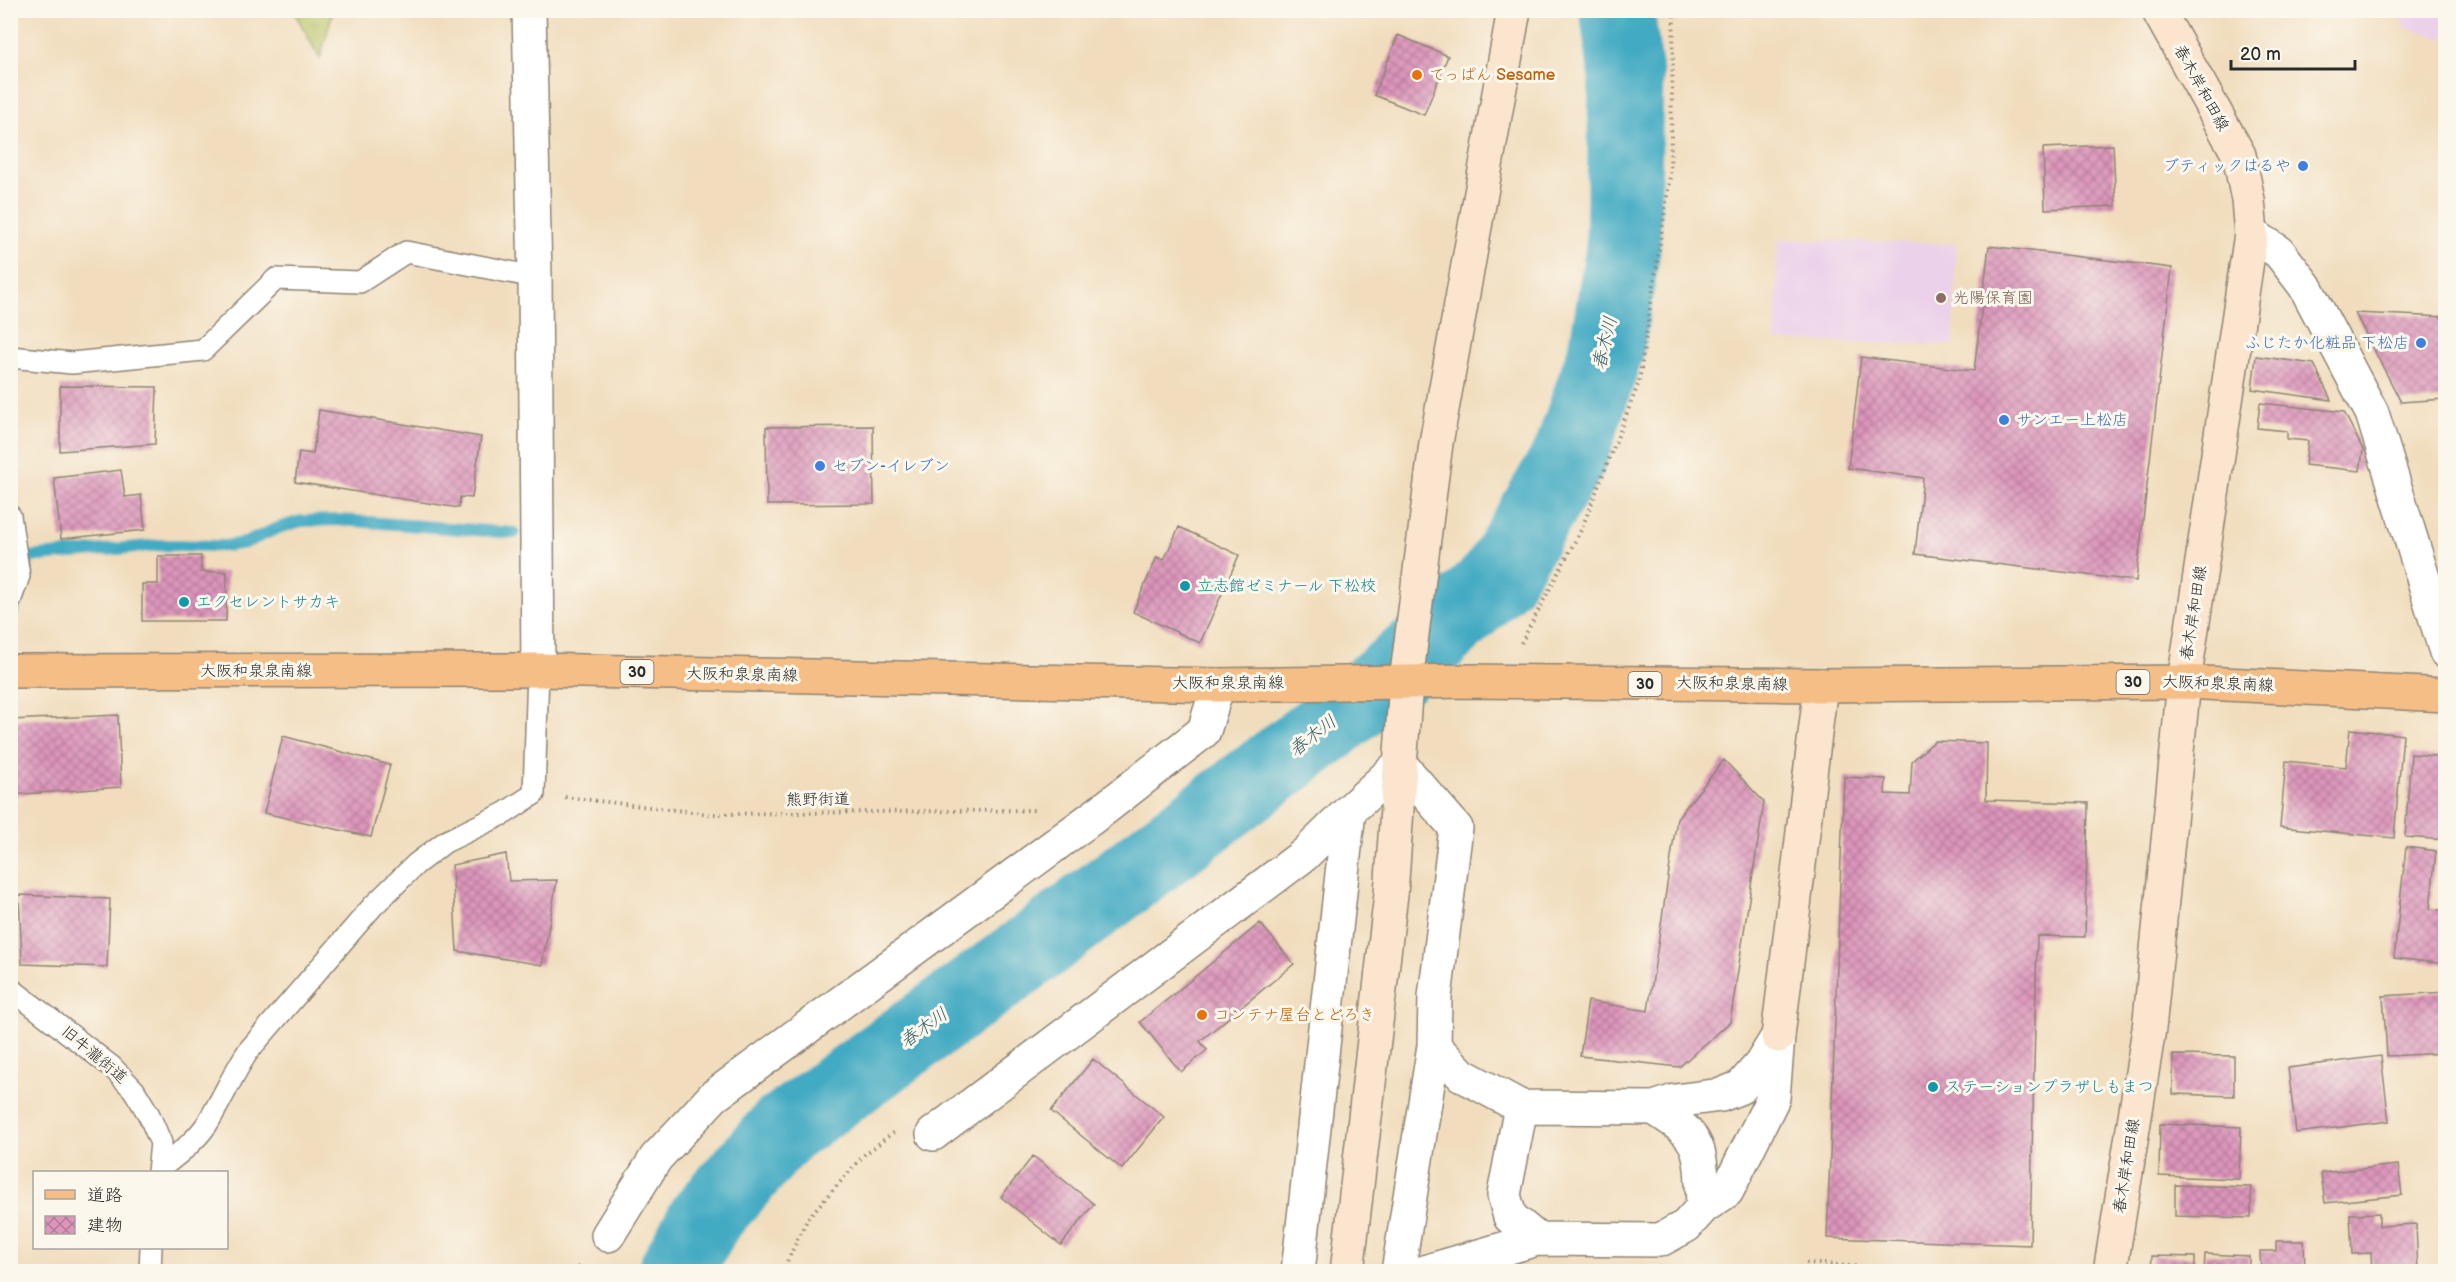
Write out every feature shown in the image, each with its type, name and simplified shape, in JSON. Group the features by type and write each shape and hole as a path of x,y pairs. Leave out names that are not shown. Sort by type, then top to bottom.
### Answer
{"main road":[{"name":"大阪和泉泉南線","path":"10,671 538,670 1218,685 1469,681 1821,685 2184,682 2445,695"}],"street":[{"path":"529,10 535,278 538,670"},
{"path":"1347,1272 1390,894 1406,682 1436,443 1514,10"},
{"name":"春木岸和田線","path":"2110,1272 2149,1029 2184,682 2251,234 2248,200 2239,155 2158,10"},
{"path":"2251,234 2278,252 2305,286 2372,413 2445,652"},
{"path":"609,1234 656,1158 714,1096 1094,816 1204,731 1218,685"},
{"path":"1424,1272 1537,1239 1660,1240 1686,1226 1703,1207 1727,1191 1773,1098 1778,1036 1821,685"},
{"path":"933,1134 1304,855 1349,811 1401,754"},
{"path":"1398,1272 1434,1046 1435,997 1456,828 1401,754"},
{"path":"1298,1272 1349,811"},
{"path":"1434,1046 1462,1075 1521,1107 1654,1108 1676,1101 1720,1095 1741,1087 1761,1064 1778,1036"},
{"path":"1521,1107 1504,1195 1510,1217 1537,1239"},
{"path":"1654,1108 1676,1122 1696,1145 1703,1207"}],"lane":[{"path":"10,357 72,363 204,350 276,279 360,282 406,252 535,278"},
{"path":"10,516 19,576 10,601"},
{"path":"158,1171 184,1150 206,1125 237,1067 249,1050 393,886 445,842 505,813 534,794 538,670"},
{"name":"旧牛瀧街道","path":"10,988 112,1067 134,1090 149,1115 161,1143 158,1171"},
{"path":"150,1272 151,1249"}],"path":[{"path":"1521,643 1582,528 1639,382 1670,176 1674,10"},
{"name":"熊野街道","path":"534,794 709,814 1045,810"},
{"path":"1806,1263 1942,1272"}],"shaded area":[{"path":"2404,11 2445,11 2445,39 2402,26"},
{"path":"1778,239 1956,244 1954,345 1775,341"}],"green space":[{"path":"294,11 333,11 320,59"}],"building":[{"path":"1398,35 1448,56 1424,115 1374,95"},
{"path":"2113,145 2116,206 2045,209 2043,148"},
{"name":"サンエー上松店","path":"1989,246 2172,268 2136,581 1915,554 1923,478 1848,468 1861,357 1974,371"},
{"path":"2355,313 2446,317 2446,399 2401,402"},
{"path":"2256,356 2314,364 2331,400 2252,389"},
{"path":"60,386 157,387 155,444 60,451"},
{"path":"2260,403 2344,412 2363,450 2360,471 2305,465 2308,441 2287,439 2287,431 2257,428"},
{"path":"319,410 481,437 472,498 460,497 459,508 295,482 299,452 313,454"},
{"name":"セブン-イレブン","path":"873,426 874,504 767,505 766,427"},
{"path":"121,470 125,497 141,495 145,530 61,539 54,478"},
{"name":"立志館ゼミナール 下松校","path":"1179,527 1239,555 1200,643 1133,612 1157,557 1164,560"},
{"name":"エクセレントサカキ","path":"158,556 201,556 201,572 227,572 226,621 142,621 142,584 158,584"},
{"path":"118,715 121,787 10,795 10,720"},
{"path":"2350,729 2403,735 2394,838 2280,827 2286,761 2346,767"},
{"path":"283,736 390,765 371,837 264,813"},
{"name":"ステーションプラザしもまつ","path":"1935,741 1987,743 1986,800 2088,803 2085,937 2037,936 2030,1245 1827,1238 1844,777 1886,779 1885,794 1910,795 1912,761"},
{"path":"2411,754 2446,757 2446,840 2405,837"},
{"path":"1724,760 1764,802 1730,1022 1679,1067 1580,1056 1588,1001 1648,1011 1677,818"},
{"path":"2406,847 2436,851 2430,909 2446,911 2446,964 2394,958"},
{"path":"506,854 509,881 557,880 542,965 457,951 452,865"},
{"path":"19,895 110,899 107,967 22,964"},
{"path":"1260,923 1294,964 1200,1041 1207,1050 1181,1072 1140,1022"},
{"path":"2446,992 2446,1053 2387,1056 2383,996"},
{"path":"2173,1055 2234,1056 2234,1096 2173,1094"},
{"path":"2381,1056 2389,1121 2296,1133 2288,1068"},
{"path":"1093,1059 1164,1117 1122,1169 1051,1111"},
{"path":"2160,1124 2241,1127 2239,1179 2159,1176"},
{"path":"1033,1156 1094,1204 1061,1245 1001,1197"},
{"path":"2398,1165 2402,1195 2325,1203 2321,1173"},
{"path":"2175,1185 2251,1187 2251,1218 2175,1216"},
{"path":"2379,1213 2379,1226 2416,1224 2418,1272 2372,1272 2371,1253 2352,1254 2350,1214"},
{"path":"2276,1241 2304,1241 2305,1272 2261,1272 2260,1251 2276,1251"},
{"path":"2205,1254 2249,1256 2249,1272 2204,1272"},
{"path":"2152,1256 2195,1257 2195,1272 2151,1272"}],"waterway":[{"name":"春木川","path":"675,1272 706,1217 782,1131 1036,947 1330,724 1429,644 1497,579 1570,456 1606,351 1623,249 1626,74 1617,10"},
{"path":"26,579 28,557 160,545 225,546 245,543 278,528 301,521 340,520 514,533"},
{"path":"10,618 19,596"}],"place":[{"name":"てっぱん Sesame","path":"1417,75"},
{"name":"ブティックはるや","path":"2303,166"},
{"name":"光陽保育園","path":"1941,298"},
{"name":"ふじたか化粧品 下松店","path":"2421,343"},
{"name":"サンエー上松店","path":"2004,420"},
{"name":"セブン-イレブン","path":"820,466"},
{"name":"立志館ゼミナール 下松校","path":"1185,586"},
{"name":"エクセレントサカキ","path":"184,602"},
{"name":"コンテナ屋台とどろき","path":"1202,1015"},
{"name":"ステーションプラザしもまつ","path":"1933,1087"}]}
